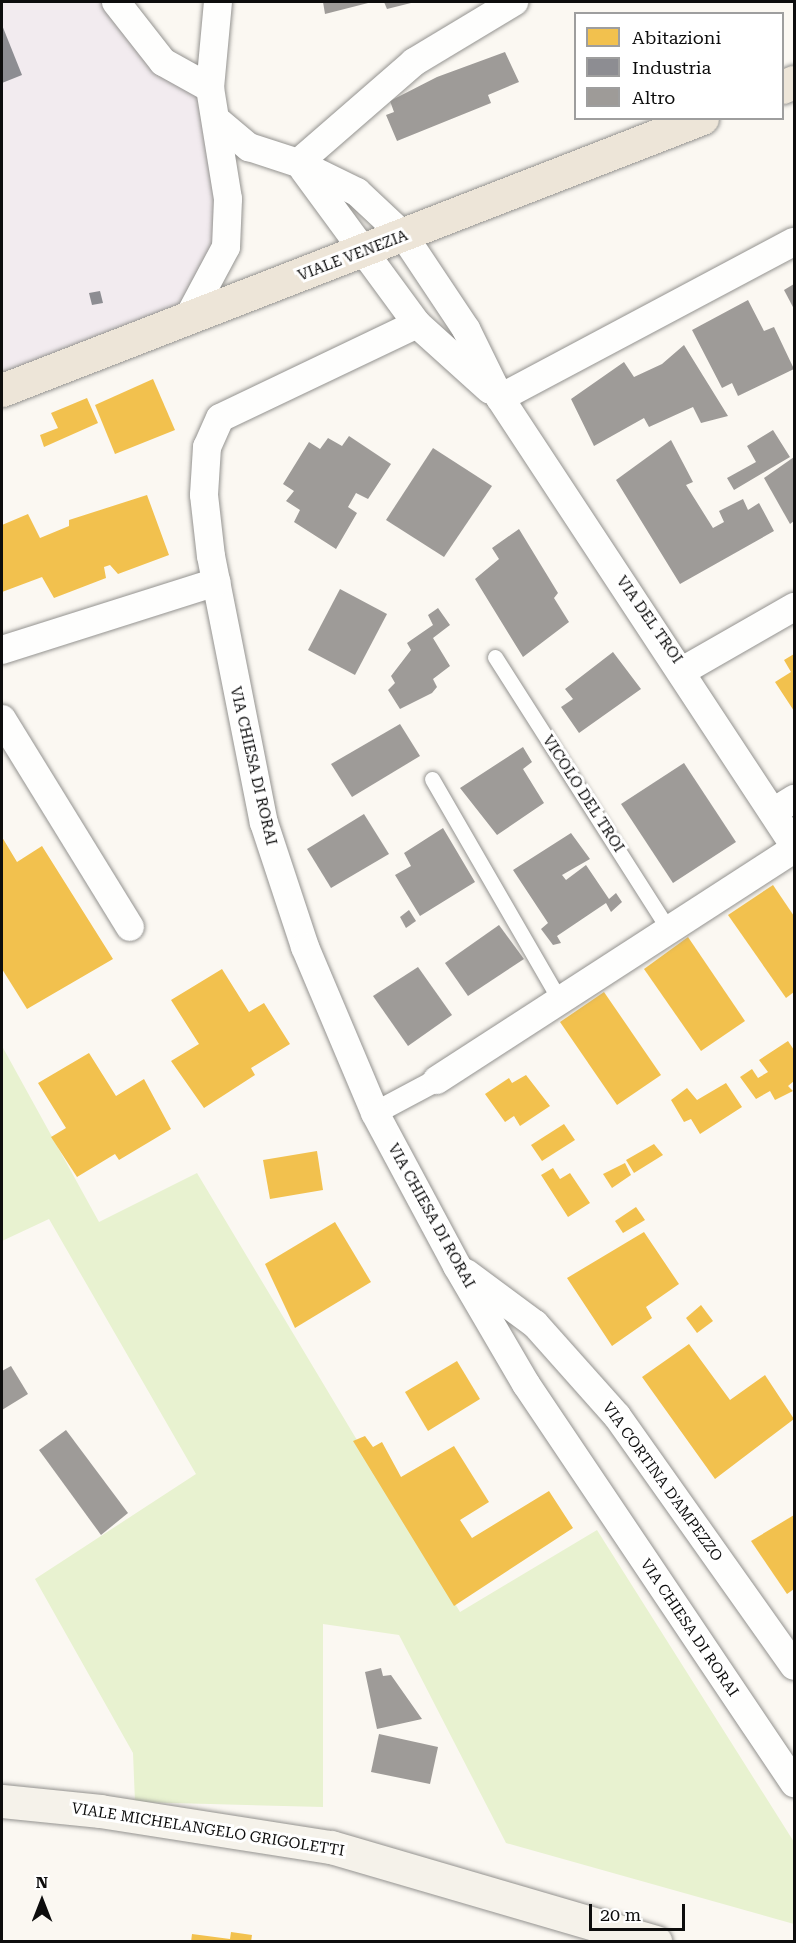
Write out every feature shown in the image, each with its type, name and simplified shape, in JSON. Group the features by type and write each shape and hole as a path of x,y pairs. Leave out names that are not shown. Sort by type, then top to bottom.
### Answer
{"main road":[{"name":"VIALE VENEZIA","path":"2,390 361,254 697,120"},
{"name":"VIALE MICHELANGELO GRIGOLETTI","path":"2,1801 100,1811 331,1847 655,1941"}],"street":[{"path":"116,2 163,62 210,88"},
{"path":"187,320 226,247 228,199 220,123 210,88 218,2"},
{"path":"298,164 414,62 514,2"},
{"name":"VIA DEL TROI","path":"220,123 249,147 298,164 357,192 404,236 466,329 500,398 684,670 784,806 795,847"},
{"name":"VIA DEL TROI","path":"298,164 361,254 417,324 500,398"},
{"path":"500,398 795,242"},
{"name":"VIA CHIESA DI RORAI","path":"417,324 220,418 207,447 204,495 216,582 264,824 305,946 375,1113 457,1266 526,1384 795,1783"},
{"path":"2,650 216,582"},
{"path":"684,670 795,607"},
{"path":"2,719 130,927"},
{"path":"375,1113 437,1080 670,932 795,847"},
{"name":"VIA CORTINA D'AMPEZZO","path":"457,1266 536,1324 617,1416 795,1666"}],"lane":[{"name":"VICOLO DEL TROI","path":"495,657 670,932"},
{"path":"432,779 560,1001"}],"shaded area":[{"path":"2,2 107,2 204,96 217,175 214,244 180,305 2,375"}],"green space":[{"path":"2,1046 99,1222 197,1173 460,1612 597,1530 794,1842 794,1924 506,1843 399,1635 323,1624 323,1807 135,1802 133,1753 35,1579 196,1474 49,1219 2,1241"}],"building: Abitazioni":[{"path":"153,379 175,430 115,454 95,405"},
{"path":"87,398 98,423 44,447 40,435 58,428 51,413"},
{"path":"147,495 169,555 118,574 110,565 104,567 106,578 54,598 42,577 2,592 2,525 28,514 40,538 69,526 69,520"},
{"path":"794,654 794,711 775,682 791,672 784,660"},
{"path":"2,837 17,862 42,846 113,959 27,1009 2,969"},
{"path":"773,885 794,916 794,992 786,998 728,915"},
{"path":"688,937 745,1021 701,1051 644,969"},
{"path":"222,969 249,1012 264,1003 290,1044 251,1068 255,1075 204,1108 171,1061 199,1044 171,1000"},
{"path":"604,992 661,1075 617,1105 560,1022"},
{"path":"788,1041 794,1050 794,1081 788,1086 793,1091 775,1100 770,1091 756,1099 740,1077 752,1069 758,1078 768,1072 759,1060"},
{"path":"89,1053 116,1096 144,1079 171,1129 119,1160 115,1154 77,1177 51,1137 66,1128 38,1083"},
{"path":"526,1075 550,1106 520,1126 514,1116 505,1122 485,1094 509,1078 512,1083"},
{"path":"726,1083 742,1107 700,1134 691,1119 684,1122 671,1100 687,1088 697,1100"},
{"path":"564,1124 575,1140 542,1161 531,1145"},
{"path":"654,1144 663,1155 634,1173 626,1160"},
{"path":"317,1151 323,1190 270,1199 263,1160"},
{"path":"625,1163 631,1175 612,1188 603,1174"},
{"path":"553,1168 560,1179 570,1173 590,1203 568,1217 541,1175"},
{"path":"636,1207 645,1220 623,1233 615,1221"},
{"path":"335,1222 371,1282 295,1328 265,1264"},
{"path":"644,1232 679,1284 646,1307 652,1318 612,1346 567,1278"},
{"path":"701,1305 713,1321 697,1333 686,1318"},
{"path":"689,1344 730,1400 765,1375 794,1419 715,1479 642,1377"},
{"path":"457,1361 480,1399 428,1431 405,1392"},
{"path":"365,1436 373,1447 382,1442 401,1477 454,1446 489,1502 460,1520 472,1538 549,1491 573,1528 454,1606 353,1441"},
{"path":"794,1515 794,1589 787,1594 751,1541"},
{"path":"231,1932 252,1935 251,1942 191,1942 192,1934 230,1939"}],"building: Industria":[{"path":"2,25 22,75 2,83"},
{"path":"100,291 103,303 92,305 89,293"}],"building: Altro":[{"path":"323,2 372,2 325,14"},
{"path":"384,2 415,2 387,9"},
{"path":"505,52 519,82 488,95 491,103 397,141 386,115 394,112 390,101 437,77"},
{"path":"794,284 794,309 784,290"},
{"path":"748,300 764,331 774,327 794,369 738,396 732,383 722,388 692,330"},
{"path":"684,345 728,416 701,423 693,407 649,427 644,418 594,446 571,399 624,362 634,377 662,364"},
{"path":"773,430 790,457 734,490 727,478 756,462 747,446"},
{"path":"349,436 391,464 368,499 356,493 348,507 357,513 336,549 294,522 300,510 286,501 294,491 283,484 309,442 320,449 328,438 342,446"},
{"path":"671,440 693,482 686,485 713,528 724,522 719,511 743,499 748,510 759,503 774,531 680,584 616,480"},
{"path":"433,448 492,486 444,557 386,520"},
{"path":"794,457 794,521 790,524 764,478"},
{"path":"519,529 558,593 554,598 569,622 523,657 475,579 499,559 492,548"},
{"path":"340,589 387,614 355,675 308,650"},
{"path":"438,608 450,625 433,638 450,666 433,679 437,687 432,693 400,709 388,690 395,683 391,676 411,650 407,643 433,625 428,615"},
{"path":"613,652 641,689 579,733 561,707 573,699 565,689"},
{"path":"400,724 420,756 352,797 331,764"},
{"path":"523,747 532,762 523,769 544,803 497,835 460,788"},
{"path":"684,763 736,842 673,883 621,804"},
{"path":"364,814 389,854 331,888 307,849"},
{"path":"443,828 475,882 420,916 395,875 411,866 404,853"},
{"path":"571,833 590,859 562,875 566,880 586,865 609,899 616,893 622,902 611,912 606,903 557,936 561,943 553,945 541,929 548,923 513,870"},
{"path":"409,910 416,921 406,928 400,917"},
{"path":"499,925 524,959 468,996 445,963"},
{"path":"418,967 452,1015 408,1046 373,996"},
{"path":"11,1366 28,1394 2,1410 2,1371"},
{"path":"66,1430 128,1513 101,1535 39,1450"},
{"path":"381,1668 383,1676 391,1675 422,1719 377,1729 365,1672"},
{"path":"379,1734 438,1747 430,1784 371,1772"}]}
